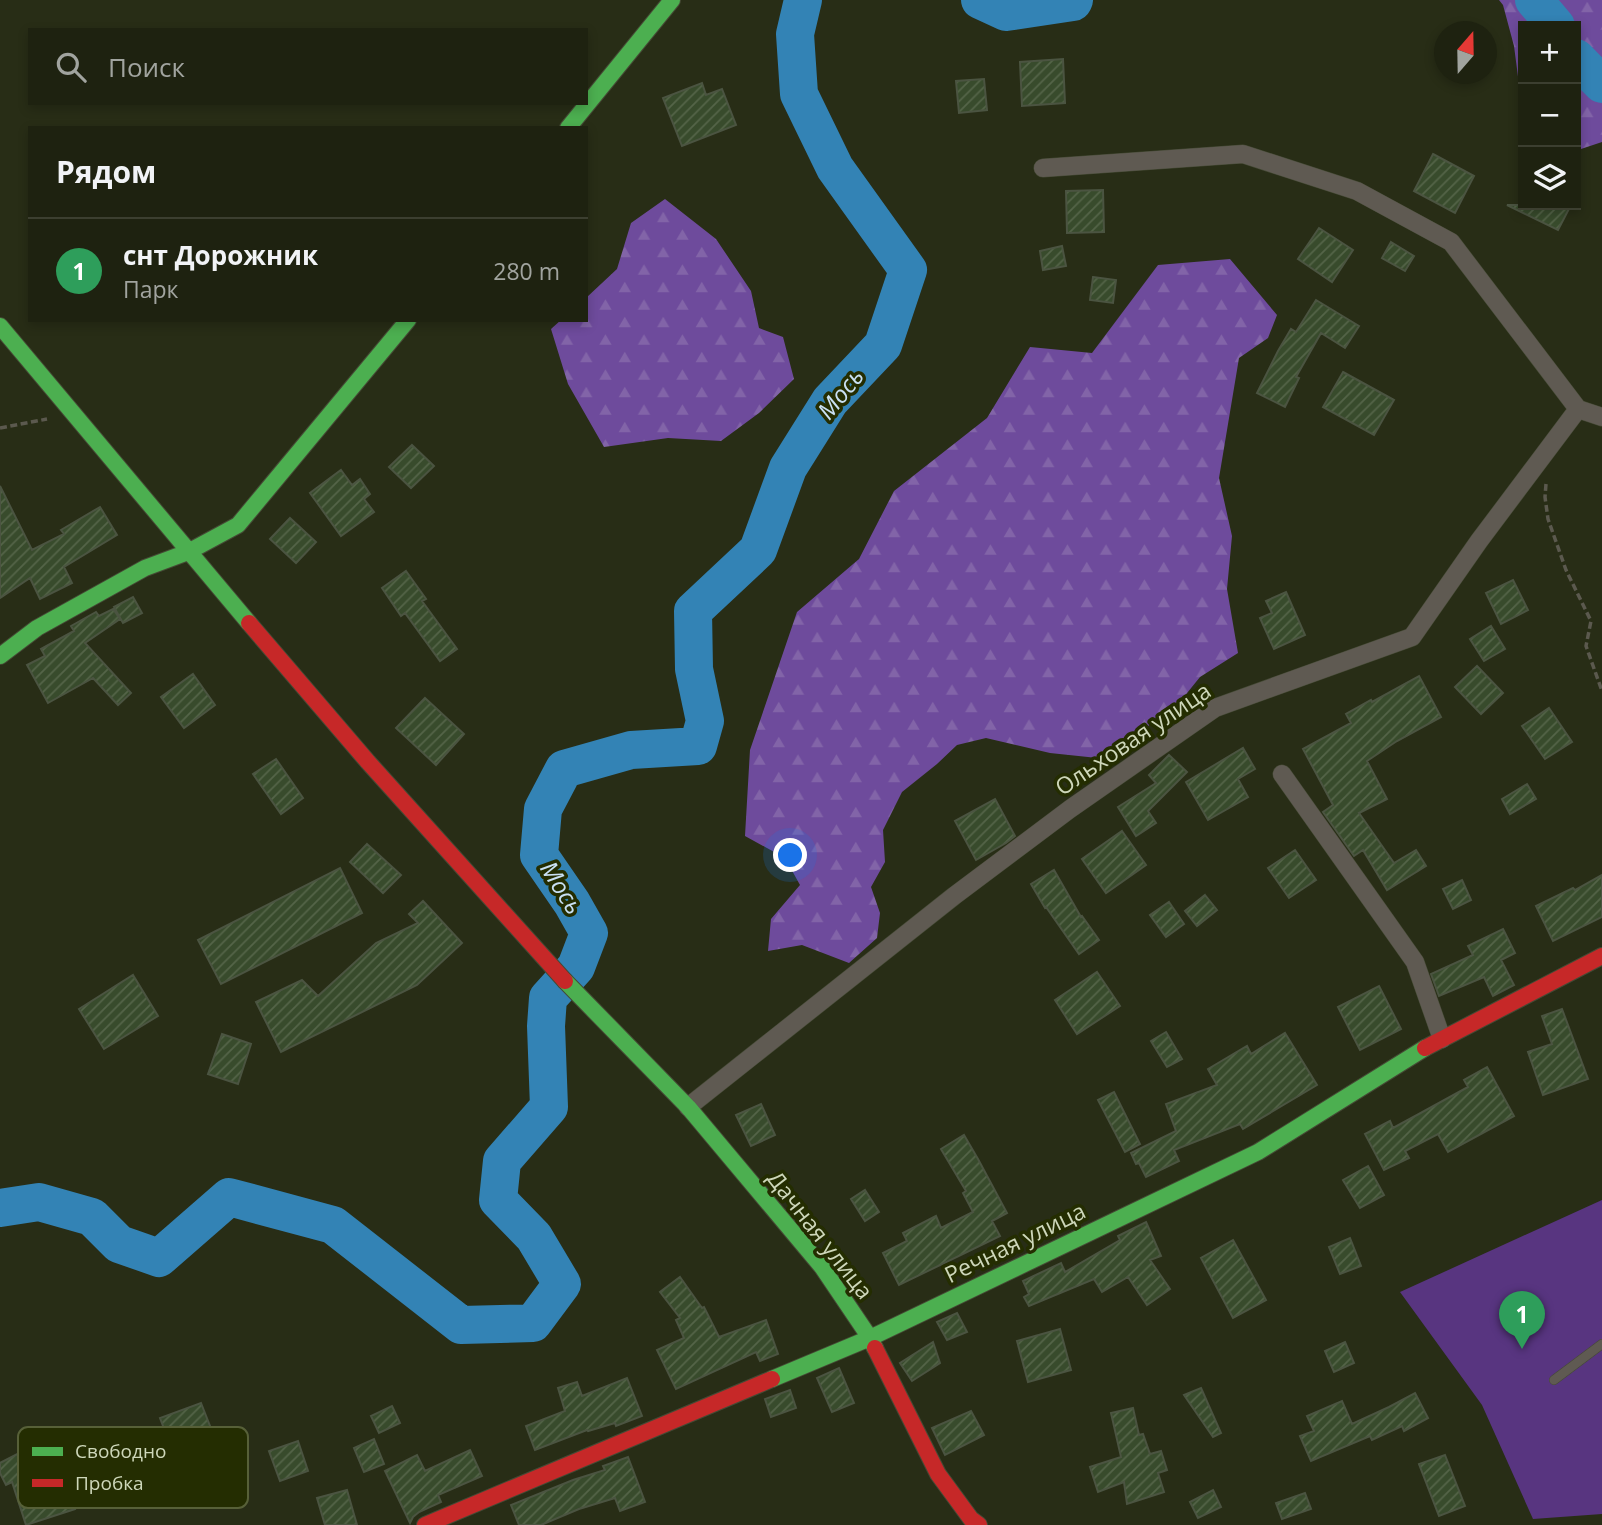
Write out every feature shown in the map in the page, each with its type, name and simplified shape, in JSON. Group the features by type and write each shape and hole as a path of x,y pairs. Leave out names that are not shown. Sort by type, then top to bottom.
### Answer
{"street":[{"path":"588,103 672,0"},
{"path":"570,126 587,105"},
{"path":"1043,168 1243,154 1357,191 1451,242 1578,410 1602,417"},
{"path":"0,656 37,628 145,568 188,552 238,525 406,322"},
{"name":"Дачная улица","path":"0,326 188,552 368,762 584,1002 688,1107 822,1267 870,1338 938,1474 971,1520 979,1525"},
{"name":"Ольховая улица","path":"688,1107 954,896 1215,708 1412,637 1479,541 1578,410"},
{"path":"1282,774 1415,962 1442,1039"},
{"name":"Речная улица","path":"425,1525 870,1338 1258,1152 1422,1050 1602,956"}],"lane":[{"path":"1554,1380 1602,1344"}],"path":[{"path":"0,428 73,414"},
{"path":"1547,450 1545,497 1548,519 1566,570 1591,621 1586,646 1602,691"}],"green space":[{"path":"1499,0 1602,0 1602,142 1581,149 1581,21 1518,21 1518,77 1514,46 1503,5"},
{"path":"665,199 716,239 751,291 759,328 783,337 794,379 759,413 721,441 668,438 604,447 568,384 551,329 559,322 588,322 588,296 617,269 631,223"},
{"path":"1230,259 1277,315 1268,338 1239,358 1219,478 1232,536 1227,589 1238,653 1200,677 1183,698 1107,759 1050,753 986,738 957,745 902,792 883,830 885,862 871,887 880,913 877,938 849,963 802,945 768,951 771,919 800,885 785,858 745,836 750,750 797,612 859,559 894,491 987,418 1030,347 1092,353 1158,265"}],"shaded area":[{"path":"1602,1200 1602,1514 1533,1519 1482,1405 1400,1292"}],"building":[{"path":"1063,59 1065,103 1022,106 1020,62"},
{"path":"984,79 987,110 959,113 956,81"},
{"path":"702,83 706,95 722,89 736,125 682,146 663,98"},
{"path":"1433,154 1474,176 1455,213 1414,191"},
{"path":"1103,190 1104,232 1067,233 1066,191"},
{"path":"1507,205 1518,205 1518,210 1568,210 1558,230"},
{"path":"1319,228 1353,250 1332,282 1298,259"},
{"path":"1391,242 1414,256 1405,271 1382,258"},
{"path":"1062,246 1066,266 1043,270 1040,251"},
{"path":"1093,277 1116,280 1113,303 1090,300"},
{"path":"1316,300 1359,326 1345,348 1321,333 1296,377 1299,378 1285,407 1257,393 1291,329 1296,332"},
{"path":"1343,372 1394,400 1374,435 1323,407"},
{"path":"412,445 434,466 411,488 389,467"},
{"path":"341,470 352,485 360,479 370,494 364,499 374,512 341,536 310,493"},
{"path":"0,486 32,550 64,534 61,530 100,507 117,535 64,567 72,583 40,599 30,578 0,598"},
{"path":"290,518 316,542 296,563 270,539"},
{"path":"406,571 426,599 422,601 457,649 440,661 405,613 401,616 382,588"},
{"path":"1513,580 1528,610 1501,624 1486,593"},
{"path":"1286,592 1305,635 1274,649 1260,618 1272,613 1266,601"},
{"path":"133,597 142,613 123,623 114,607"},
{"path":"113,609 120,619 85,643 131,693 118,705 93,678 48,703 27,665 45,656 41,649 74,631 71,626 96,612 99,616"},
{"path":"1491,626 1505,649 1484,661 1470,639"},
{"path":"1477,666 1503,693 1481,714 1455,687"},
{"path":"193,674 215,705 184,728 161,697"},
{"path":"1419,676 1441,717 1367,761 1387,799 1359,813 1394,863 1416,850 1426,866 1387,890 1363,850 1354,856 1323,812 1333,805 1303,749 1351,723 1346,714"},
{"path":"425,698 464,734 436,765 396,728"},
{"path":"1549,708 1572,742 1545,759 1522,726"},
{"path":"1243,748 1255,769 1238,779 1248,797 1208,820 1186,782"},
{"path":"1169,755 1187,772 1148,811 1156,823 1136,836 1118,807 1156,783 1149,775"},
{"path":"276,759 303,798 281,814 253,774"},
{"path":"1527,784 1536,799 1510,814 1502,799"},
{"path":"995,799 1015,836 976,860 955,821"},
{"path":"1122,831 1146,865 1106,893 1082,859"},
{"path":"367,844 401,875 383,893 350,862"},
{"path":"1295,850 1316,880 1289,898 1268,868"},
{"path":"340,868 362,913 221,984 198,940"},
{"path":"1054,870 1081,917 1099,940 1079,954 1031,884"},
{"path":"1602,875 1602,917 1553,941 1536,906"},
{"path":"1462,880 1471,900 1453,909 1443,889"},
{"path":"1205,895 1217,910 1197,926 1185,911"},
{"path":"423,901 462,943 417,985 281,1052 256,1002 302,980 318,996 376,943 418,923 409,914"},
{"path":"1169,902 1184,924 1166,937 1150,915"},
{"path":"1503,929 1515,953 1501,960 1514,985 1493,996 1484,977 1439,996 1431,974 1473,955 1468,946"},
{"path":"1097,972 1120,1006 1077,1034 1055,1000"},
{"path":"133,975 158,1016 104,1049 79,1009"},
{"path":"1379,986 1401,1029 1360,1050 1338,1007"},
{"path":"1562,1009 1588,1079 1543,1095 1528,1052 1552,1044 1542,1016"},
{"path":"1166,1032 1182,1059 1167,1067 1151,1041"},
{"path":"1285,1033 1317,1085 1243,1129 1240,1124 1174,1150 1179,1161 1146,1177 1131,1153 1176,1131 1166,1104 1217,1085 1208,1069 1247,1046 1251,1054"},
{"path":"222,1034 251,1044 238,1084 208,1074"},
{"path":"1487,1067 1514,1116 1448,1152 1438,1134 1405,1151 1409,1158 1384,1170 1365,1134 1390,1121 1393,1128 1468,1087 1464,1080"},
{"path":"1114,1092 1140,1144 1125,1152 1098,1100"},
{"path":"761,1104 775,1135 751,1146 736,1115"},
{"path":"964,1135 1007,1213 992,1221 1000,1236 899,1285 883,1253 907,1241 903,1233 936,1216 941,1228 973,1212 963,1193 966,1191 941,1149"},
{"path":"1368,1166 1384,1195 1360,1208 1343,1180"},
{"path":"865,1190 879,1212 865,1221 851,1199"},
{"path":"1146,1222 1161,1256 1150,1260 1170,1289 1147,1305 1128,1277 1102,1292 1094,1279 1029,1306 1024,1297 1029,1294 1023,1281 1061,1263 1065,1272 1120,1240 1118,1236"},
{"path":"1350,1238 1361,1266 1340,1274 1329,1247"},
{"path":"1233,1240 1266,1300 1233,1318 1201,1258"},
{"path":"680,1277 702,1308 704,1307 719,1337 766,1320 778,1354 760,1361 756,1352 676,1389 657,1350 684,1338 676,1320 680,1318 660,1292"},
{"path":"957,1313 967,1332 947,1340 937,1322"},
{"path":"1060,1329 1071,1370 1028,1382 1017,1341"},
{"path":"933,1342 940,1363 912,1381 900,1363"},
{"path":"1345,1342 1354,1363 1334,1372 1325,1351"},
{"path":"839,1368 854,1403 832,1412 817,1378"},
{"path":"627,1378 642,1416 616,1426 615,1423 587,1430 535,1450 526,1426 565,1411 558,1388 577,1382 582,1396"},
{"path":"1201,1388 1221,1433 1213,1437 1184,1395"},
{"path":"790,1390 796,1408 771,1417 765,1399"},
{"path":"1415,1393 1428,1418 1404,1431 1402,1426 1372,1440 1370,1436 1311,1461 1300,1436 1314,1431 1307,1416 1342,1401 1352,1424"},
{"path":"201,1403 210,1427 163,1427 160,1418"},
{"path":"392,1406 400,1423 379,1433 371,1416"},
{"path":"1133,1408 1139,1435 1143,1434 1150,1454 1161,1451 1167,1470 1158,1473 1164,1492 1127,1504 1124,1482 1098,1492 1090,1467 1121,1457 1111,1413"},
{"path":"971,1411 984,1435 945,1455 932,1428"},
{"path":"374,1439 384,1464 364,1472 354,1448"},
{"path":"298,1441 308,1471 280,1481 269,1451"},
{"path":"470,1450 482,1476 438,1495 441,1502 419,1512 410,1523 385,1471 417,1455 425,1471"},
{"path":"18,1454 18,1500 12,1482 6,1485 0,1473 0,1463"},
{"path":"1445,1455 1465,1506 1439,1516 1419,1464"},
{"path":"628,1457 645,1502 620,1511 615,1498 541,1525 519,1525 511,1505 605,1470 603,1466"},
{"path":"347,1490 357,1525 325,1525 317,1498"},
{"path":"1213,1490 1221,1507 1198,1518 1190,1502"},
{"path":"1305,1493 1311,1509 1282,1519 1276,1503"},
{"path":"20,1508 75,1508 75,1509 26,1525"}],"waterway":[{"name":"Мось","path":"0,1208 39,1202 92,1217 119,1244 159,1258 229,1197 333,1225 461,1325 533,1323 562,1284 534,1237 498,1200 502,1161 549,1107 546,1026 548,998 576,967 589,933 539,855 543,809 564,769 631,750 698,746 705,721 694,669 693,611 758,550 788,468 830,401 883,345 908,270 835,168 799,94 795,34 803,0"},
{"name":"Мось","path":"980,0 1006,12 1074,0"},
{"name":"Мось","path":"1534,0 1552,21"},
{"name":"Мось","path":"1581,63 1602,84"}],"traffic: fast":[{"path":"588,103 672,0"},
{"path":"570,126 587,105"},
{"path":"0,656 37,628 145,568 188,552 238,525 406,322"},
{"path":"0,326 249,623"},
{"path":"565,981 688,1107 822,1267 875,1348"},
{"path":"772,1379 870,1338 1258,1152 1425,1048"}],"traffic: jam":[{"path":"249,623 368,762 565,981"},
{"path":"1425,1048 1602,956"},
{"path":"875,1348 938,1474 971,1519 979,1525"},
{"path":"425,1525 772,1379"}],"place":[{"name":"снт Дорожник","path":"1522,1349"}]}
